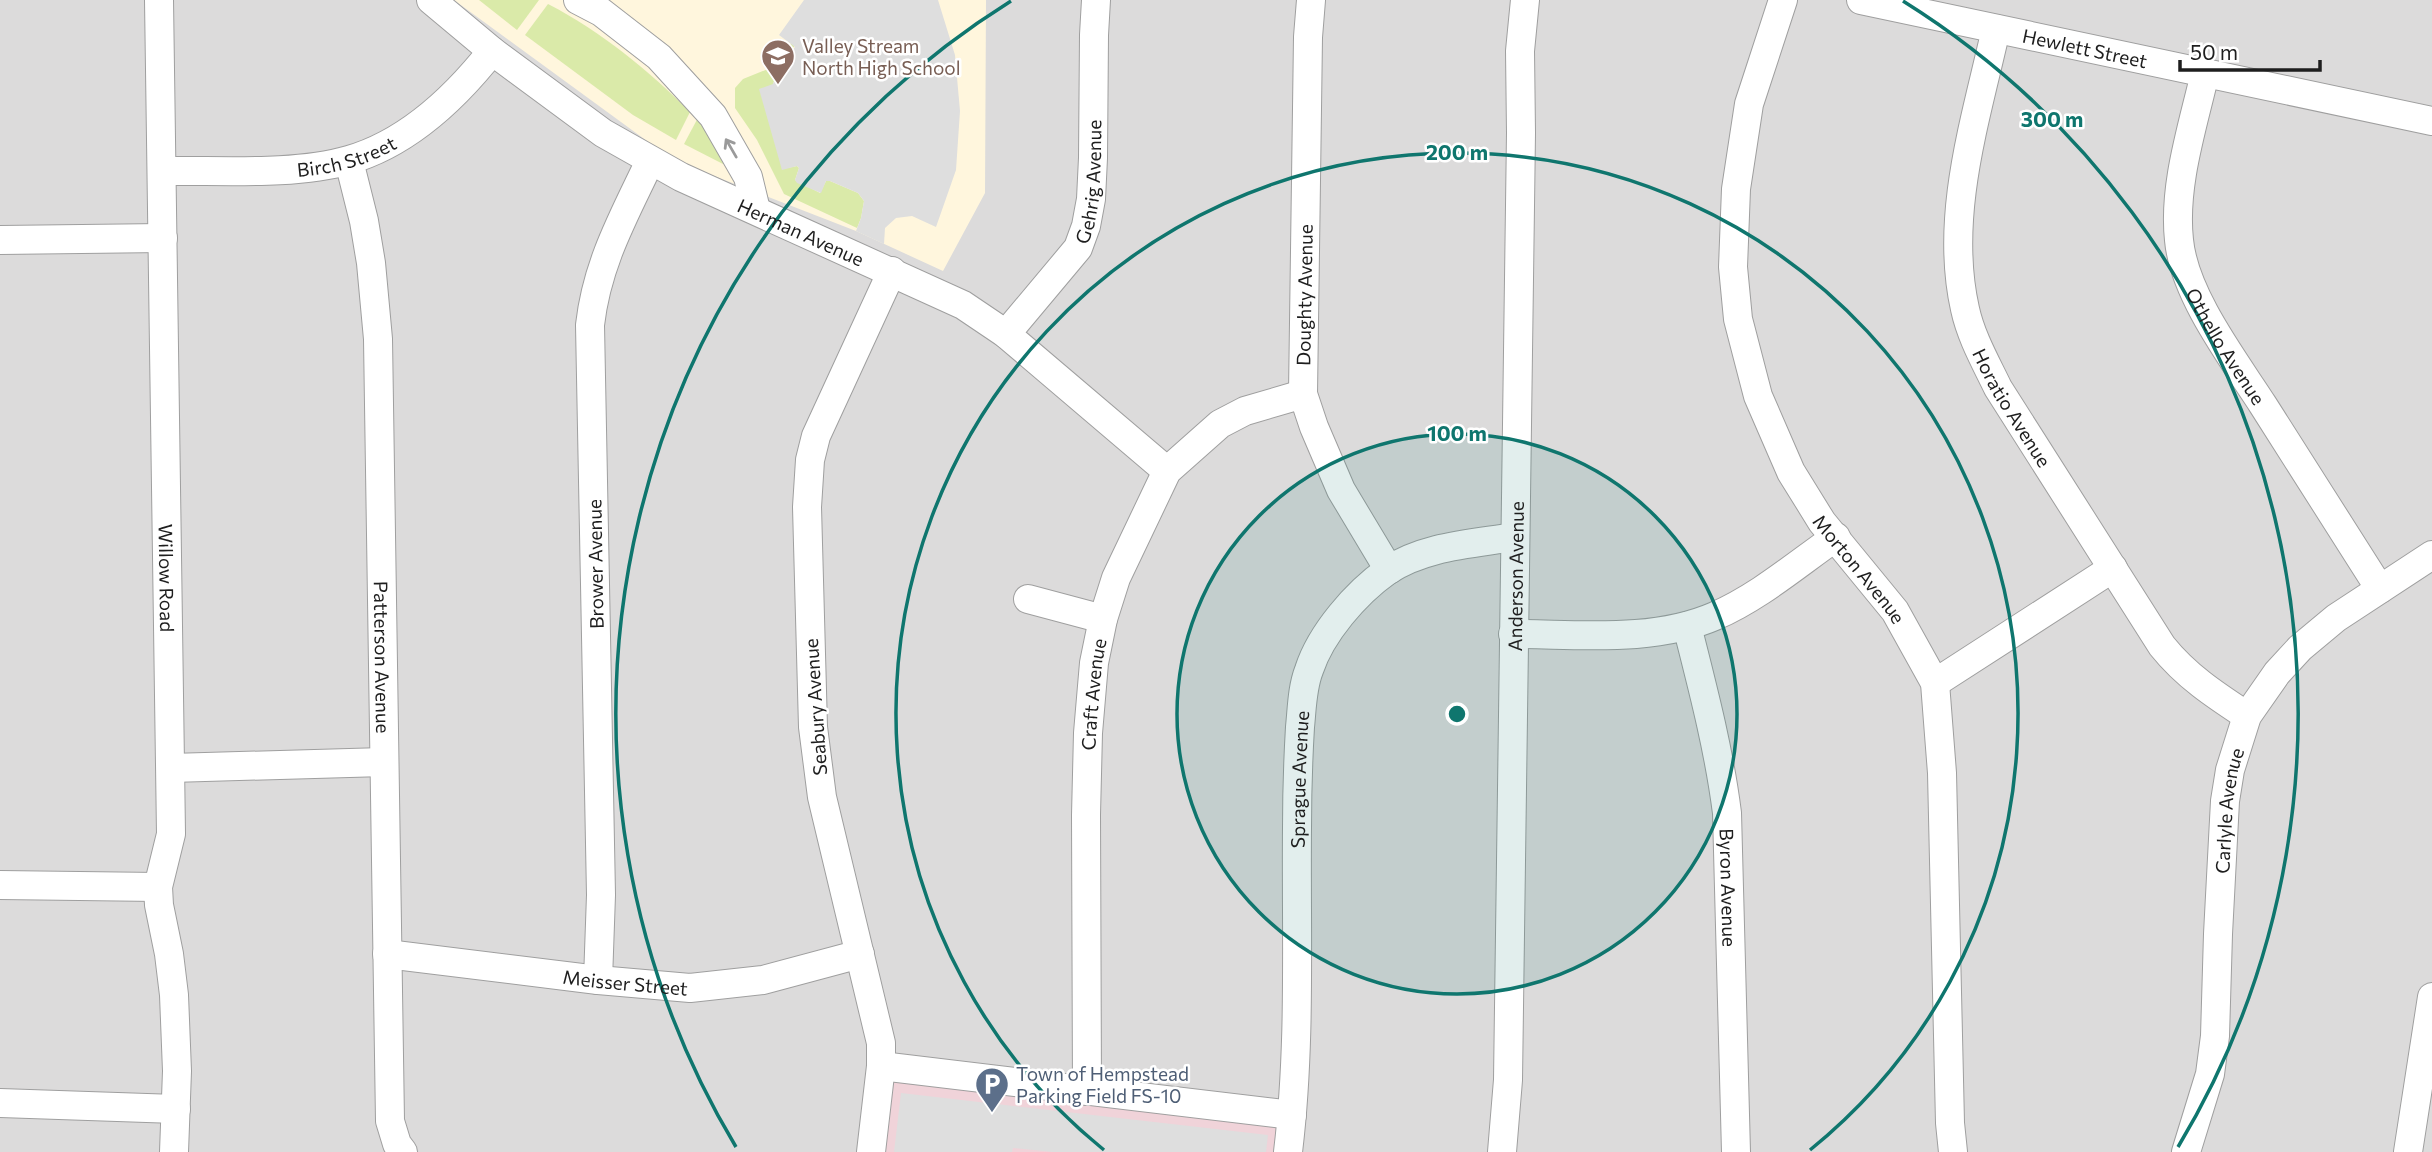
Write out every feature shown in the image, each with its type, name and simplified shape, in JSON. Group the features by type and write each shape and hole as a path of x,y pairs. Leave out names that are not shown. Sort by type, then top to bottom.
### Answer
{"street":[{"name":"Willow Road","path":"159,0 171,834 158,887 174,995 174,1152"},
{"name":"Herman Avenue","path":"430,0 492,51 603,134 756,211 963,305 1006,334 1167,471"},
{"path":"578,0 601,12 660,57 713,117 748,177 756,211"},
{"name":"Gehrig Avenue","path":"1006,334 1078,248 1086,226 1091,200 1093,159 1096,0"},
{"name":"Doughty Avenue","path":"1311,0 1308,37 1303,394 1314,428 1341,490 1389,570"},
{"name":"Anderson Avenue","path":"1502,1152 1507,1080 1520,51 1525,0"},
{"name":"Morton Avenue","path":"1783,0 1749,104 1736,189 1733,267 1738,319 1758,396 1791,472 1822,522 1895,611 1935,683 1942,773 1950,1123 1953,1152"},
{"name":"Hewlett Street","path":"1861,0 2432,121"},
{"name":"Horatio Avenue","path":"1996,29 1962,190 1957,248 1965,310 1979,349 1998,388 2162,646 2177,665 2203,688 2248,716"},
{"name":"Birch Street","path":"162,171 284,169 349,161 379,149 424,120 455,94 492,51"},
{"name":"Othello Avenue","path":"2205,73 2179,204 2179,242 2189,280 2213,327 2380,589"},
{"name":"Brower Avenue","path":"598,980 601,895 590,325 598,276 650,160"},
{"name":"Patterson Avenue","path":"349,161 371,263 378,339 390,1121 397,1144 403,1152"},
{"path":"0,240 163,238"},
{"name":"Seabury Avenue","path":"871,1152 881,1066 877,1025 822,797 813,727 807,508 810,460 816,436 892,271"},
{"name":"Craft Avenue","path":"1087,1091 1088,733 1094,663 1103,619 1116,578 1167,471 1220,424 1245,411 1303,394"},
{"name":"Sprague Avenue","path":"1288,1152 1293,1115 1297,770 1303,693 1309,668 1335,622 1358,595 1389,570 1434,550 1514,537"},
{"path":"1513,634 1626,635 1687,626 1738,605 1836,537"},
{"name":"Carlyle Avenue","path":"2186,1152 2210,1074 2215,1037 2225,800 2230,770 2248,716 2277,673 2300,648 2336,618 2432,555"},
{"path":"1935,683 2113,568"},
{"path":"1028,599 1103,619"},
{"name":"Byron Avenue","path":"1687,626 1715,737 1727,813 1737,1152"},
{"path":"171,768 384,762"},
{"path":"0,885 158,887"},
{"name":"Meisser Street","path":"387,954 598,980 690,988 763,980 860,954"},
{"path":"2408,1152 2432,997"},
{"path":"881,1066 1293,1115"},
{"path":"0,1103 176,1109"}],"shaded area":[{"path":"0,0 2432,0 2432,1152 0,1152"},
{"name":"Valley Stream North High School","path":"454,0 986,0 985,193 943,271 856,231 673,160"},
{"path":"804,0 938,0 955,55 960,111 956,170 936,227 912,216 896,218 885,228 884,244 856,231 864,201 858,193 826,181 821,193 797,183 797,166 782,170 759,89 773,84 780,63 795,47 779,35"},
{"path":"881,1066 1289,1115 1285,1152 870,1152"},
{"name":"Town of Hempstead Parking Field FS-10","path":"901,1093 1268,1135 1266,1152 1053,1152 1013,1148 1012,1152 894,1152"}],"green space":[{"path":"479,0 539,0 517,30"},
{"path":"548,4 624,53 690,112 676,140 633,115 525,35"},
{"path":"794,40 797,43 780,63 773,84 782,169 797,166 799,168 795,180 820,193 826,181 830,181 858,193 864,201 857,228 784,194 757,140 735,108 735,88 743,79 768,69"},
{"path":"700,114 729,163 723,164 684,144"}],"place":[{"name":"Valley Stream North High School","path":"778,86"},
{"name":"Town of Hempstead Parking Field FS-10","path":"992,1114"}]}
